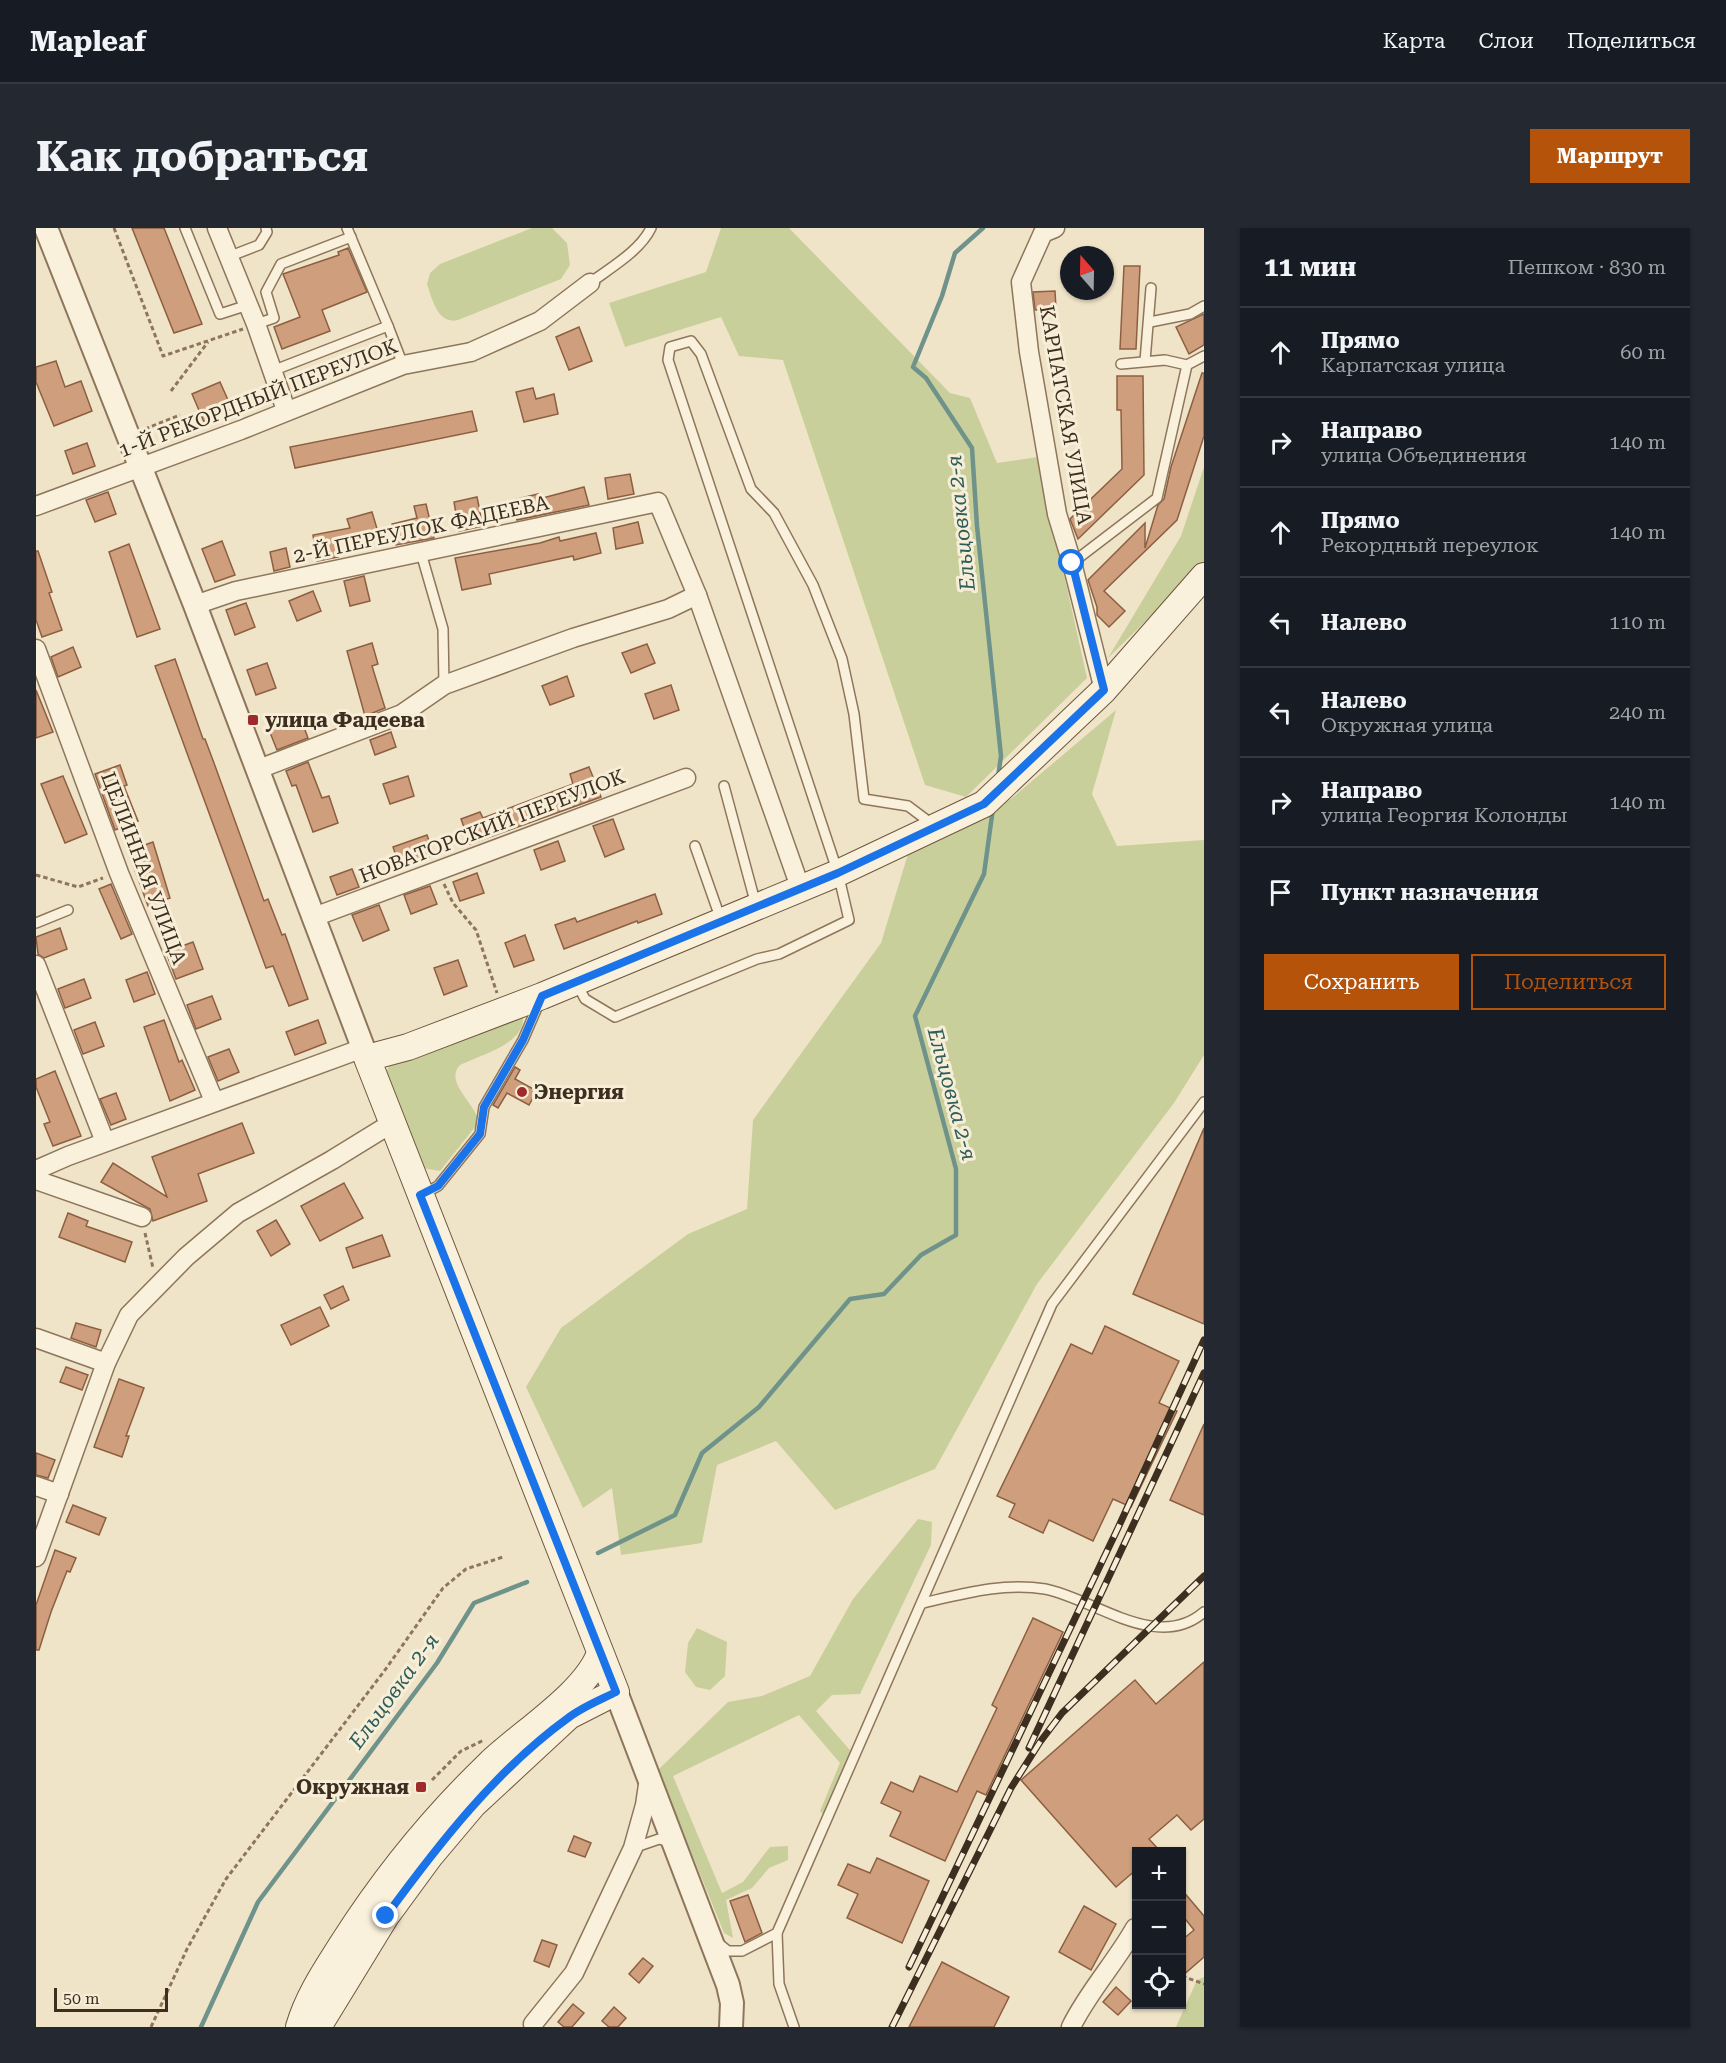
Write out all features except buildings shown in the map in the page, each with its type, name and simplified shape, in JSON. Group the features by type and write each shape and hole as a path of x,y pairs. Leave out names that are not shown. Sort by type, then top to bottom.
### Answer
{"main road":[{"path":"318,2027 386,1916 430,1856 473,1805 569,1716 616,1692 368,1058 408,1047 576,982 756,905 838,873 984,804 1104,690 1204,576"},
{"path":"299,2027 305,2006 337,1952 362,1914 428,1825 490,1762 581,1683 595,1667 600,1653"}],"street":[{"path":"46,228 195,606 368,1058"},
{"path":"217,228 256,324 286,410"},
{"name":"КАРПАТСКАЯ УЛИЦА","path":"1055,228 1043,233 1021,282 1029,352 1058,514 1104,690"},
{"name":"1-Й РЕКОРДНЫЙ ПЕРЕУЛОК","path":"36,506 241,430 286,410 403,365 471,352 540,321 590,283"},
{"name":"2-Й ПЕРЕУЛОК ФАДЕЕВА","path":"195,606 236,591 422,554 658,502 697,595"},
{"path":"256,770 402,714 444,686 573,638 668,609 697,595 800,887"},
{"name":"ЦЕЛИННАЯ УЛИЦА","path":"36,649 119,873 213,1101"},
{"name":"НОВАТОРСКИЙ ПЕРЕУЛОК","path":"314,917 686,778"},
{"path":"36,965 105,1142"},
{"path":"36,1170 213,1101 355,1051 368,1058"},
{"path":"36,1557 106,1363 129,1315 186,1257 237,1213 332,1160 384,1128 392,1119"},
{"path":"36,1180 142,1217"},
{"path":"36,1338 106,1363"},
{"path":"36,1486 59,1494"},
{"path":"616,1692 712,1938 728,1985 732,2026"},
{"path":"533,2024 574,1973 633,1848 645,1805 649,1778"},
{"path":"1071,2027 1079,2010 1118,1958 1132,1933"}],"lane":[{"path":"185,228 220,314 248,305"},
{"path":"228,256 259,245 267,232 266,228"},
{"path":"590,283 630,252 647,236 651,228"},
{"path":"256,324 274,318 266,292 281,264 349,233 403,365"},
{"path":"1145,361 1151,288"},
{"path":"1150,322 1190,314 1204,306"},
{"path":"272,371 388,326"},
{"path":"576,982 585,999 615,1017 757,959 779,954 849,920 838,873 668,360 670,347 691,341 701,354 751,489 774,513 813,585 842,659 854,714 864,800 908,806 935,827"},
{"path":"1121,364 1165,360 1187,365 1204,356"},
{"path":"1072,563 1157,498 1187,365"},
{"path":"422,554 443,629 444,686"},
{"path":"724,786 756,905"},
{"path":"694,846 722,920"},
{"path":"36,923 68,910"},
{"path":"420,1195 438,1186 480,1134 484,1107 523,1040 542,996"},
{"path":"794,2027 779,1984 777,1933 1052,1304 1204,1102"},
{"path":"923,1603 987,1588 1044,1589 1151,1627 1173,1626 1197,1619 1204,1612"},
{"path":"633,1848 659,1839 674,1844"},
{"path":"712,1938 728,1951 742,1950 777,1933"}],"path":[{"path":"114,228 163,356 256,324"},
{"path":"171,391 209,341"},
{"path":"138,432 180,415"},
{"path":"438,871 453,903 476,930 503,1011"},
{"path":"36,875 78,887 119,873"},
{"path":"142,1217 157,1287"},
{"path":"151,2027 187,1949 226,1878 385,1670 442,1588 466,1569 503,1557"},
{"path":"432,1780 461,1751 490,1735"},
{"path":"1186,1977 1204,1984"}],"green space":[{"path":"532,228 552,228 567,243 570,265 561,279 458,320 451,321 441,315 427,284 430,273 440,264"},
{"path":"721,228 789,228 950,393 970,398 997,463 1038,457 1087,678 966,797 925,785 783,360 739,356 721,317 625,347 609,303 706,272"},
{"path":"1204,467 1204,564 1108,658 1181,536"},
{"path":"1116,710 1092,794 1117,846 1204,840 1204,1055 1174,1103 1037,1284 935,1469 835,1510 776,1441 717,1465 702,1543 621,1555 612,1488 583,1508 526,1387 561,1328 688,1234 747,1209 753,1120 881,943 908,854 1012,798"},
{"path":"523,1016 522,1026 510,1041 460,1065 456,1072 458,1085 479,1122 440,1171 423,1168 386,1073 389,1065"},
{"path":"918,1519 932,1522 931,1545 860,1694 832,1695 816,1711 855,1756 827,1818 820,1811 840,1763 799,1715 673,1776 722,1893 743,1882 770,1847 788,1846 788,1860 769,1868 752,1888 726,1900 733,1938 724,1933 658,1770 728,1702 762,1696 810,1676 853,1599"},
{"path":"697,1628 727,1642 725,1676 710,1690 696,1687 685,1672 688,1643"},
{"path":"1204,1977 1204,2027 1176,2027 1186,2009 1197,1980"}],"waterway":[{"name":"Ельцовка 2-я","path":"983,228 955,253 942,296 913,367 926,378 972,448 977,526 1001,756 998,777"},
{"name":"Ельцовка 2-я","path":"598,1553 675,1515 702,1453 759,1407 850,1299 884,1294 921,1255 956,1235 956,1169 915,1016 984,874 993,808"},
{"name":"Ельцовка 2-я","path":"201,2027 258,1902 437,1663 474,1603 527,1582 525,1583"}],"railway":[{"path":"909,1967 1118,1528 1204,1340"},
{"path":"1029,1748 1204,1373"},
{"path":"892,2027 1011,1788 1040,1742 1062,1713 1204,1576"}],"place":[{"name":"улица Фадеева","path":"253,720"},
{"name":"Энергия","path":"522,1092"},
{"name":"Окружная","path":"421,1787"}],"route":[{"path":"386,1916 430,1856 473,1805 569,1716 616,1692 420,1195 438,1186 480,1134 484,1107 523,1040 531,1016 542,996 838,873 984,804 1104,690 1072,563"}]}
